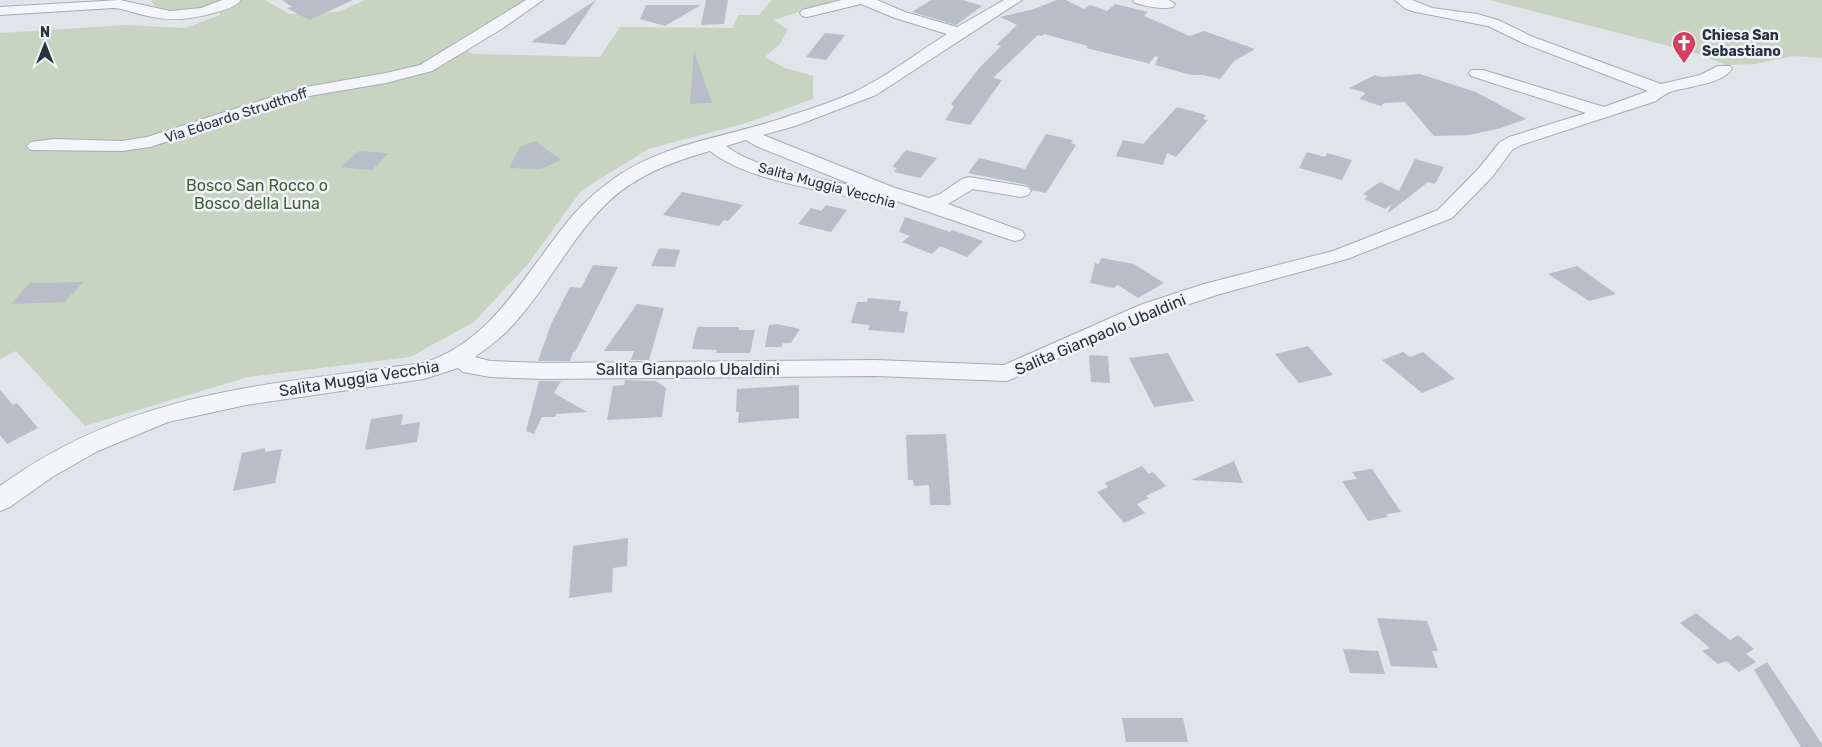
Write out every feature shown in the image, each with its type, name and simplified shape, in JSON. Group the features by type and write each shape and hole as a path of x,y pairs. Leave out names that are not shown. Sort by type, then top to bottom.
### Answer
{"street":[{"path":"0,11 127,4 148,12 179,14 214,10 234,0"},
{"name":"Via Edoardo Strudthoff","path":"36,146 54,144 122,146 150,142 306,92 386,78 426,68 536,0"},
{"path":"807,13 859,0"},
{"path":"864,0 900,15 960,34"},
{"name":"Salita Muggia Vecchia","path":"0,500 34,476 80,450 131,426 186,408 250,395 424,371 447,364 460,357 497,328 519,303 581,218 603,196 627,178 651,165 832,107 870,91 998,8 1015,0"},
{"path":"1140,0 1168,4"},
{"path":"1402,0 1427,10 1486,20 1508,27 1524,38 1612,70 1660,90"},
{"name":"Salita Gianpaolo Ubaldini","path":"460,357 471,366 490,369 875,368 1007,373 1148,310 1212,288 1340,255 1446,214 1475,184 1506,146 1515,141 1650,97 1660,90 1706,78 1724,69"},
{"path":"1477,73 1604,113"},
{"name":"Salita Muggia Vecchia","path":"748,134 762,142 922,206 1015,235"},
{"name":"Salita Muggia Vecchia","path":"713,144 734,159 810,183 922,206"},
{"path":"922,206 947,198 969,183 1021,191"}],"green space":[{"name":"Bosco San Rocco o Bosco della Luna","path":"151,0 265,0 289,14 338,12 365,0 526,0 458,44 473,54 600,57 620,27 733,28 738,15 759,15 772,0 836,0 774,20 788,30 780,44 765,57 785,68 813,76 813,99 746,123 648,149 581,191 528,264 474,322 410,357 248,377 85,426 16,351 0,359 0,33 127,25 185,28 220,15 220,12 210,8 161,9 155,6"},
{"path":"1490,0 1822,0 1822,58 1792,56 1756,64 1727,65 1692,52"}],"building":[{"path":"282,0 353,0 309,20 287,8 292,7"},
{"path":"596,0 565,45 531,42"},
{"path":"706,0 728,0 724,24 701,25"},
{"path":"931,0 963,0 982,6 956,25 912,12"},
{"path":"1057,0 1066,0 1084,9 1090,5 1107,11 1115,4 1148,12 1144,16 1190,36 1204,31 1255,49 1234,61 1220,79 1203,75 1191,75 1155,65 1158,57 1155,56 1149,64 1086,48 1088,46 1044,34 1042,36 1038,35 993,78 1002,80 970,125 945,120 954,107 951,104 980,67 1001,46 996,45 1017,25 1000,17 1034,9"},
{"path":"646,5 701,5 665,26 640,19"},
{"path":"825,33 845,35 826,60 806,57"},
{"path":"694,51 712,103 690,104"},
{"path":"1420,74 1476,92 1526,119 1501,128 1469,135 1434,136 1405,102 1384,103 1381,106 1359,99 1366,93 1349,88 1375,75 1382,77"},
{"path":"1177,107 1206,115 1203,119 1208,120 1176,157 1167,153 1163,165 1116,156 1123,140 1143,144"},
{"path":"1046,134 1073,140 1071,143 1076,145 1046,193 1032,190 1028,185 968,173 979,158 1025,169"},
{"path":"535,141 561,160 541,169 509,168 520,147"},
{"path":"906,150 937,158 920,178 894,172 897,168 892,167"},
{"path":"359,151 389,153 372,170 341,167"},
{"path":"1307,152 1325,157 1327,153 1352,160 1342,180 1299,168"},
{"path":"1415,159 1444,167 1435,184 1428,182 1387,214 1392,204 1385,209 1364,199 1368,196 1363,194 1380,182 1399,191"},
{"path":"682,192 743,205 728,221 724,220 719,226 663,215"},
{"path":"826,205 847,210 831,232 798,224 811,208 821,211"},
{"path":"905,217 983,241 967,257 940,246 932,254 902,242 910,236 899,232"},
{"path":"659,248 680,250 675,267 651,266"},
{"path":"1101,258 1134,264 1164,283 1138,298 1118,285 1114,288 1090,283 1095,263 1099,264"},
{"path":"593,265 618,267 570,361 538,361 551,324 570,287 581,288"},
{"path":"1577,266 1616,294 1589,301 1548,274"},
{"path":"84,282 64,302 11,304 30,283"},
{"path":"868,298 901,301 899,311 908,312 904,333 868,330 870,325 851,323 857,302 867,302"},
{"path":"637,304 664,308 649,360 631,360 634,351 604,351"},
{"path":"777,324 800,329 791,343 783,343 781,347 765,347 769,325"},
{"path":"697,327 739,327 739,330 755,330 750,353 716,353 717,350 692,349"},
{"path":"1308,346 1333,375 1299,383 1275,354"},
{"path":"1403,352 1410,357 1423,352 1455,379 1422,393 1382,360"},
{"path":"1168,353 1194,401 1154,407 1129,358"},
{"path":"1089,355 1108,356 1110,383 1091,382"},
{"path":"625,380 656,381 666,388 662,417 607,420 613,386 624,385"},
{"path":"539,381 561,381 554,393 587,412 542,417 534,434 526,431"},
{"path":"799,385 799,418 738,423 739,412 736,412 737,389"},
{"path":"0,390 13,405 17,403 38,428 7,444 0,435"},
{"path":"403,414 401,425 420,422 417,442 365,450 371,419"},
{"path":"946,434 951,505 930,505 929,485 914,486 913,480 908,480 906,435"},
{"path":"265,448 265,452 282,449 275,483 233,491 242,453"},
{"path":"1234,461 1243,483 1191,480"},
{"path":"1142,466 1149,474 1153,472 1166,486 1146,496 1149,498 1137,504 1145,513 1124,523 1097,492 1108,487 1105,483"},
{"path":"1372,469 1401,512 1386,514 1388,517 1368,521 1342,481 1357,479 1352,472"},
{"path":"628,538 627,566 613,568 612,592 569,598 573,546"},
{"path":"1696,613 1730,640 1738,635 1754,649 1746,654 1756,662 1739,672 1726,661 1718,664 1702,651 1710,648 1680,623"},
{"path":"1377,618 1427,621 1438,651 1432,651 1438,668 1391,666"},
{"path":"1343,649 1378,651 1385,674 1350,673"},
{"path":"1767,662 1822,744 1822,747 1801,747 1754,670"},
{"path":"1122,718 1183,718 1188,742 1126,742"}],"place":[{"name":"Chiesa San Sebastiano","path":"1684,64"}]}
